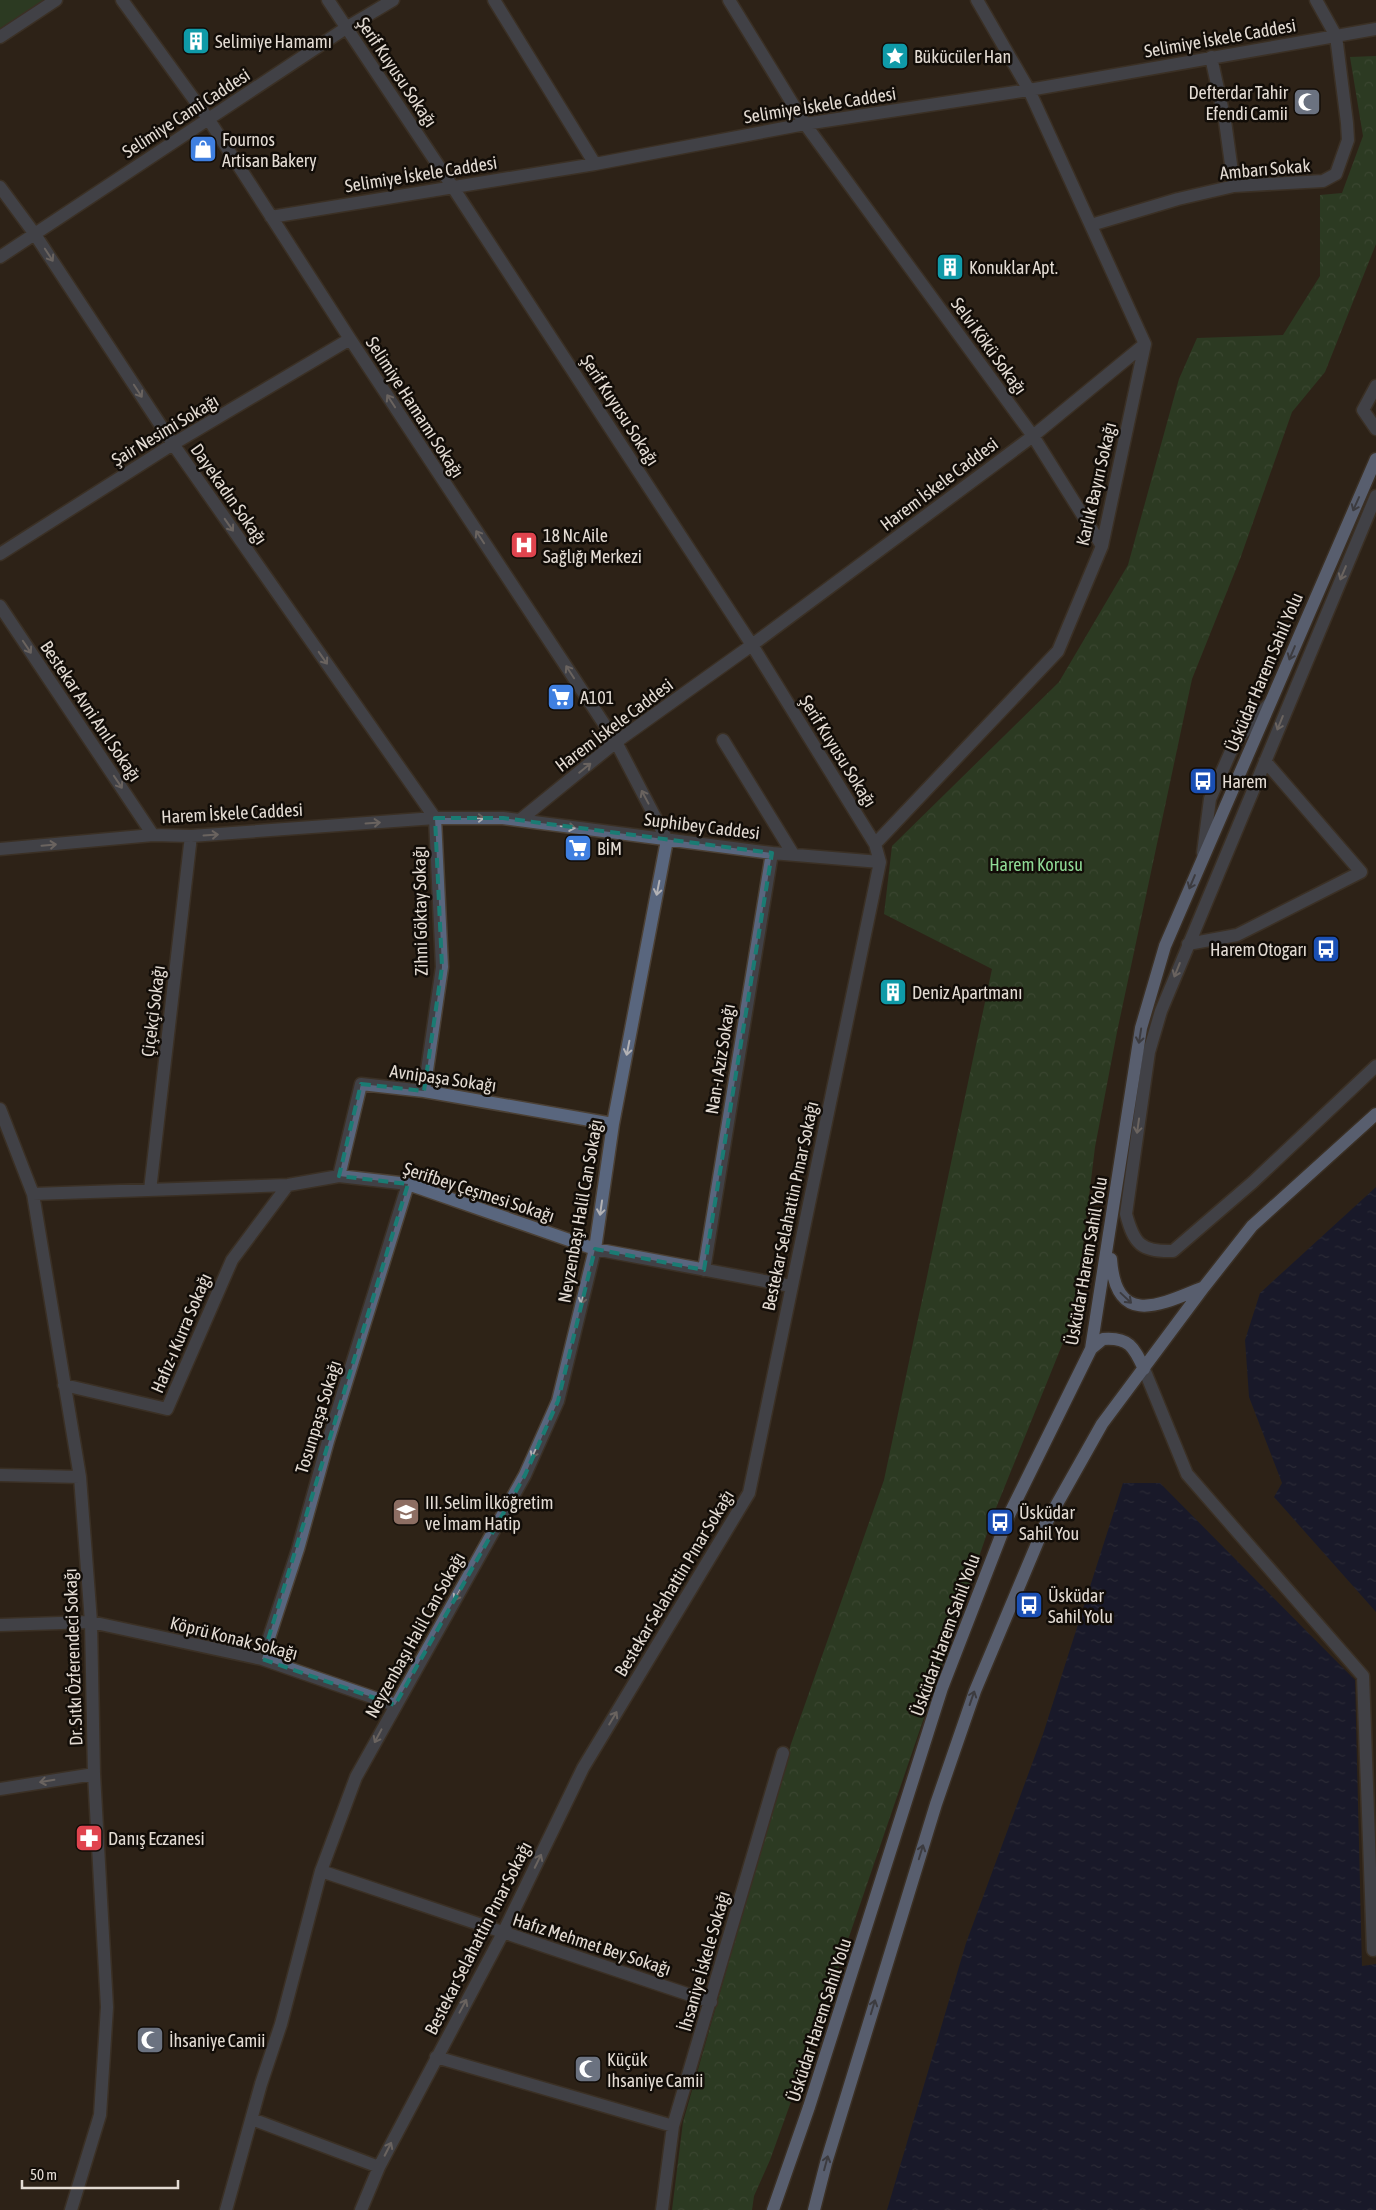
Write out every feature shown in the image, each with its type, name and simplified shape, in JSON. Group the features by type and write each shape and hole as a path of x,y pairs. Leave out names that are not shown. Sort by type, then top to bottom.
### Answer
{"main road":[{"name":"Üsküdar Harem Sahil Yolu","path":"773,2210 809,2107 942,1688 1009,1514 1091,1349 1141,1028 1165,946 1272,700 1334,551 1376,459"},
{"path":"814,2210 826,2163 936,1804 975,1691 1044,1527 1102,1424 1252,1226 1376,1114"},
{"path":"1109,1237 1112,1274 1117,1288 1124,1298 1134,1305 1146,1307 1164,1304 1204,1287"},
{"path":"1091,1349 1103,1339 1122,1340 1130,1344 1144,1369"}],"street":[{"path":"0,38 56,0"},
{"name":"Selimiye Hamamı Sokağı","path":"122,0 209,120 350,340 616,742 667,840"},
{"name":"Şerif Kuyusu Sokağı","path":"328,0 752,645 874,844"},
{"name":"Selimiye Cami Caddesi","path":"0,257 346,28 393,0"},
{"path":"494,0 595,164"},
{"name":"Selvi Kökü Sokağı","path":"729,0 806,124 1033,436 1102,546"},
{"path":"977,0 1029,90 1146,344"},
{"path":"1316,0 1336,36"},
{"name":"Selimiye İskele Caddesi","path":"271,218 452,186 595,164 806,124 1029,90 1376,29"},
{"name":"Ambarı Sokak","path":"1091,225 1178,199 1234,186 1323,181 1336,174 1348,140 1336,36"},
{"path":"1211,57 1225,121 1234,186"},
{"name":"Dayekadın Sokağı","path":"0,187 34,233 173,444 435,818"},
{"name":"Şair Nesimi Sokağı","path":"0,554 173,444 350,340"},
{"name":"Harem İskele Caddesi","path":"0,849 153,835 191,836 435,818 503,818 520,820 616,742 752,645 1033,436 1146,344"},
{"name":"Karlık Bayırı Sokağı","path":"874,844 1058,652 1102,546 1146,344"},
{"path":"1376,386 1363,410 1376,429"},
{"path":"1376,496 1161,1011 1149,1052 1126,1214 1131,1233 1140,1246 1156,1251 1173,1251 1253,1182 1376,1066"},
{"name":"Bestekar Avni Anıl Sokağı","path":"0,606 153,835"},
{"path":"723,740 793,854"},
{"path":"1188,944 1237,935 1361,872 1265,761"},
{"name":"Zihni Göktay Sokağı","path":"424,1091 442,967 435,818"},
{"name":"Suphibey Caddesi","path":"520,820 772,853 880,862"},
{"name":"Çiçekçi Sokağı","path":"150,1190 191,836"},
{"name":"Neyzenbaşı Halil Can Sokağı","path":"226,2210 281,2024 321,1871 356,1777 525,1475 558,1401 595,1249 613,1124 667,840"},
{"path":"874,844 880,862"},
{"name":"Nan-ı Aziz Sokağı","path":"704,1270 772,853"},
{"name":"Bestekar Selahattin Pınar Sokağı","path":"361,2210 379,2167 503,1933 583,1768 749,1493 880,862"},
{"name":"Avnipaşa Sokağı","path":"339,1176 361,1084 424,1091 613,1124"},
{"name":"Dr. Sıtkı Özferendeci Sokağı","path":"0,1109 32,1194 80,1478 91,1622 94,1774 107,2007 100,2115 71,2210"},
{"name":"Şerifbey Çeşmesi Sokağı","path":"32,1194 288,1185 339,1176 408,1184 595,1249 791,1286"},
{"name":"Tosunpaşa Sokağı","path":"262,1659 298,1549 328,1442 408,1184"},
{"name":"Hafız-ı Kurra Sokağı","path":"64,1385 168,1409 232,1260 288,1185"},
{"path":"1144,1369 1187,1474 1363,1676 1373,1950"},
{"path":"0,1475 80,1478"},
{"name":"Köprü Konak Sokağı","path":"0,1625 91,1622 262,1659 395,1705"},
{"name":"İhsaniye İskele Sokağı","path":"662,2210 673,2126 783,1754"},
{"path":"0,1789 94,1774"},
{"name":"Hafız Mehmet Bey Sokağı","path":"321,1871 711,2002"},
{"path":"436,2057 673,2126"},
{"path":"252,2119 379,2167"}],"highlighted area":[{"path":"435,818 503,818 772,853 704,1270 595,1249 558,1401 525,1475 395,1705 262,1659 408,1184 339,1176 361,1084 424,1091 442,967"}],"green space":[{"path":"0,0 45,0 0,29"},
{"name":"Harem Korusu","path":"1376,56 1376,244 1325,372 1292,412 1240,559 1192,679 1117,1032 1095,1147 1075,1313 994,1513 824,2010 770,2160 754,2196 752,2210 672,2210 683,2122 791,1744 884,1480 992,969 884,914 892,846 1059,682 1128,565 1179,379 1197,338 1283,335 1320,276 1320,195 1342,193 1363,136 1350,57"}],"water":[{"path":"1376,1187 1376,1612 1274,1497 1282,1483 1249,1397 1245,1340 1260,1293"},
{"path":"1123,1483 1160,1483 1355,1680 1362,1966 1376,1964 1376,2210 887,2210 966,1943 1043,1734"}],"place":[{"name":"Selimiye Hamamı","path":"196,41"},
{"name":"Bükücüler Han","path":"895,56"},
{"name":"Defterdar Tahir Efendi Camii","path":"1307,102"},
{"name":"Fournos Artisan Bakery","path":"203,149"},
{"name":"Konuklar Apt.","path":"950,267"},
{"name":"18 Nc Aile Sağlığı Merkezi","path":"524,545"},
{"name":"A101","path":"561,697"},
{"name":"Harem","path":"1203,781"},
{"name":"BİM","path":"578,848"},
{"name":"Harem Otogarı","path":"1326,949"},
{"name":"Deniz Apartmanı","path":"893,992"},
{"name":"III. Selim İlköğretim ve İmam Hatip","path":"406,1512"},
{"name":"Üsküdar Sahil You","path":"1000,1522"},
{"name":"Üsküdar Sahil Yolu","path":"1029,1605"},
{"name":"Danış Eczanesi","path":"89,1838"},
{"name":"İhsaniye Camii","path":"150,2040"},
{"name":"Küçük Ihsaniye Camii","path":"588,2069"}]}
